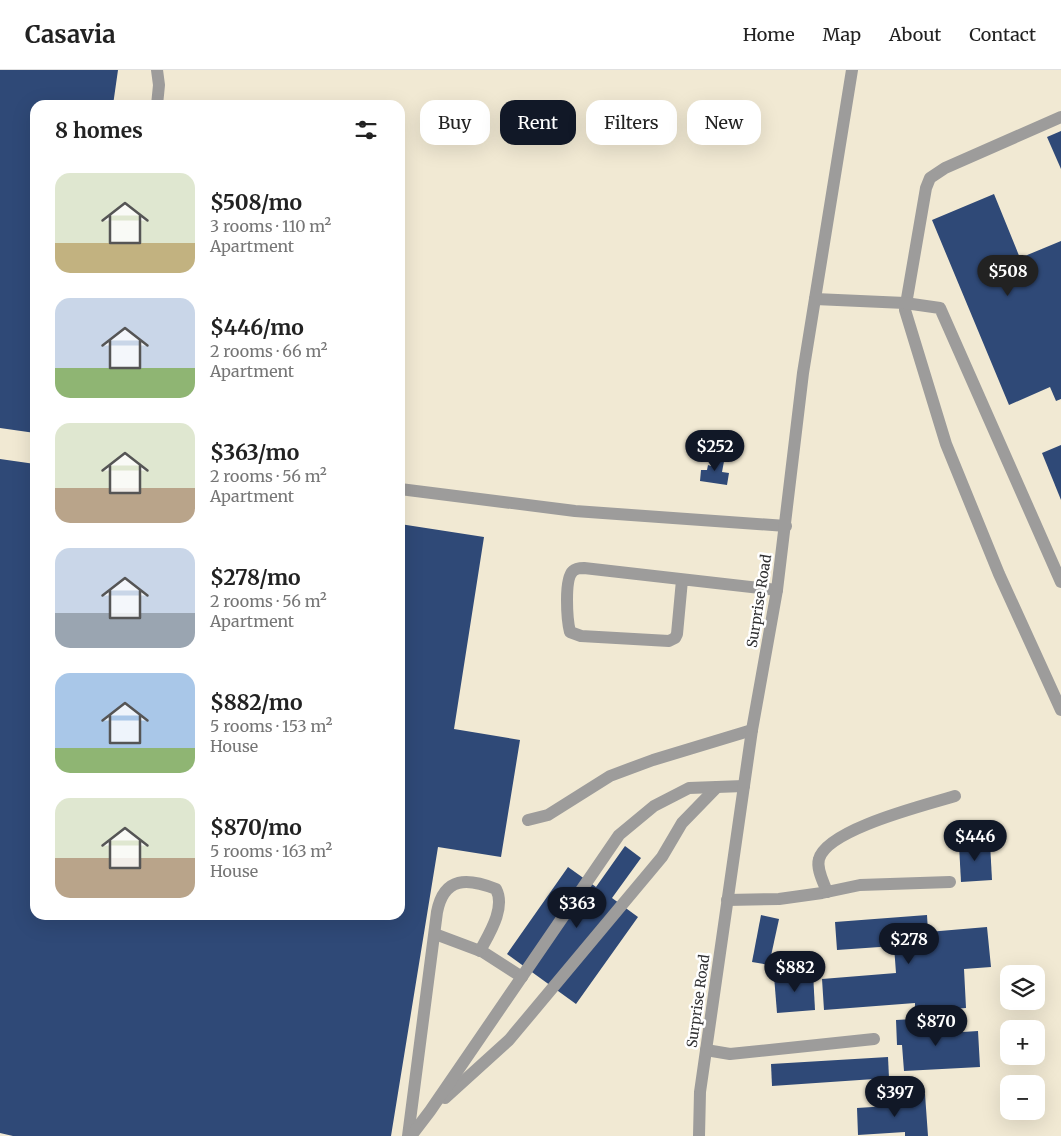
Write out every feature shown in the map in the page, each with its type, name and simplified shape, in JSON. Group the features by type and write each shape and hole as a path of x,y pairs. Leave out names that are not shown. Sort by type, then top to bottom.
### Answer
{"lane":[{"path":"157,70 159,85 158,100"},
{"name":"Surprise Road","path":"699,1136 700,1092 752,730 777,590 803,373 852,70"},
{"path":"1061,117 945,168 930,178 922,199 905,310 946,444 999,574 1061,710"},
{"path":"815,299 906,303 940,308 1061,582"},
{"path":"405,490 575,511 786,526"},
{"path":"682,580 677,634 669,641 581,636 570,632 568,622 568,581 571,573 578,568 777,590"},
{"path":"528,820 548,815 610,776 653,760 752,730"},
{"path":"410,1136 430,1112 619,835 654,806 689,788 744,786"},
{"path":"430,1112 509,1040 662,857 682,823 717,787"},
{"path":"827,892 820,870 819,859 823,851 832,843 860,826 955,796"},
{"path":"410,1136 440,897 449,887 468,881 496,889 499,894 499,907 493,925 480,951"},
{"path":"728,900 770,900 860,885 950,882"},
{"path":"435,934 480,951 522,977"},
{"path":"706,1050 730,1054 874,1040"}],"shaded area":[{"path":"0,70 1061,70 1061,1136 0,1136"}],"building":[{"path":"0,70 118,70 114,100 30,100 30,432 0,428"},
{"path":"1061,131 1061,169 1047,137"},
{"path":"994,194 1020,258 1061,241 1061,399 1056,401 1050,387 1009,405 932,220"},
{"path":"1061,445 1061,500 1042,453"},
{"path":"713,454 725,456 722,472 729,473 727,485 700,481 701,470 707,470 708,465 711,466"},
{"path":"0,459 30,463 30,920 405,920 405,525 484,537 454,729 520,740 501,857 438,847 391,1136 13,1136 0,1133"},
{"path":"990,843 992,880 961,882 959,845"},
{"path":"625,846 641,858 612,898 638,917 576,1004 507,954 568,867 596,887"},
{"path":"761,915 779,919 769,965 752,962"},
{"path":"927,915 928,932 987,927 991,967 964,969 966,1008 915,1012 915,1003 824,1010 822,979 896,973 894,946 837,950 835,922"},
{"path":"813,973 815,1010 777,1013 774,976"},
{"path":"931,1018 932,1034 978,1031 980,1067 904,1071 902,1045 897,1045 896,1020"},
{"path":"888,1057 889,1078 772,1086 771,1064"},
{"path":"925,1094 928,1136 905,1136 905,1132 858,1135 857,1108 903,1105 903,1095"}]}
